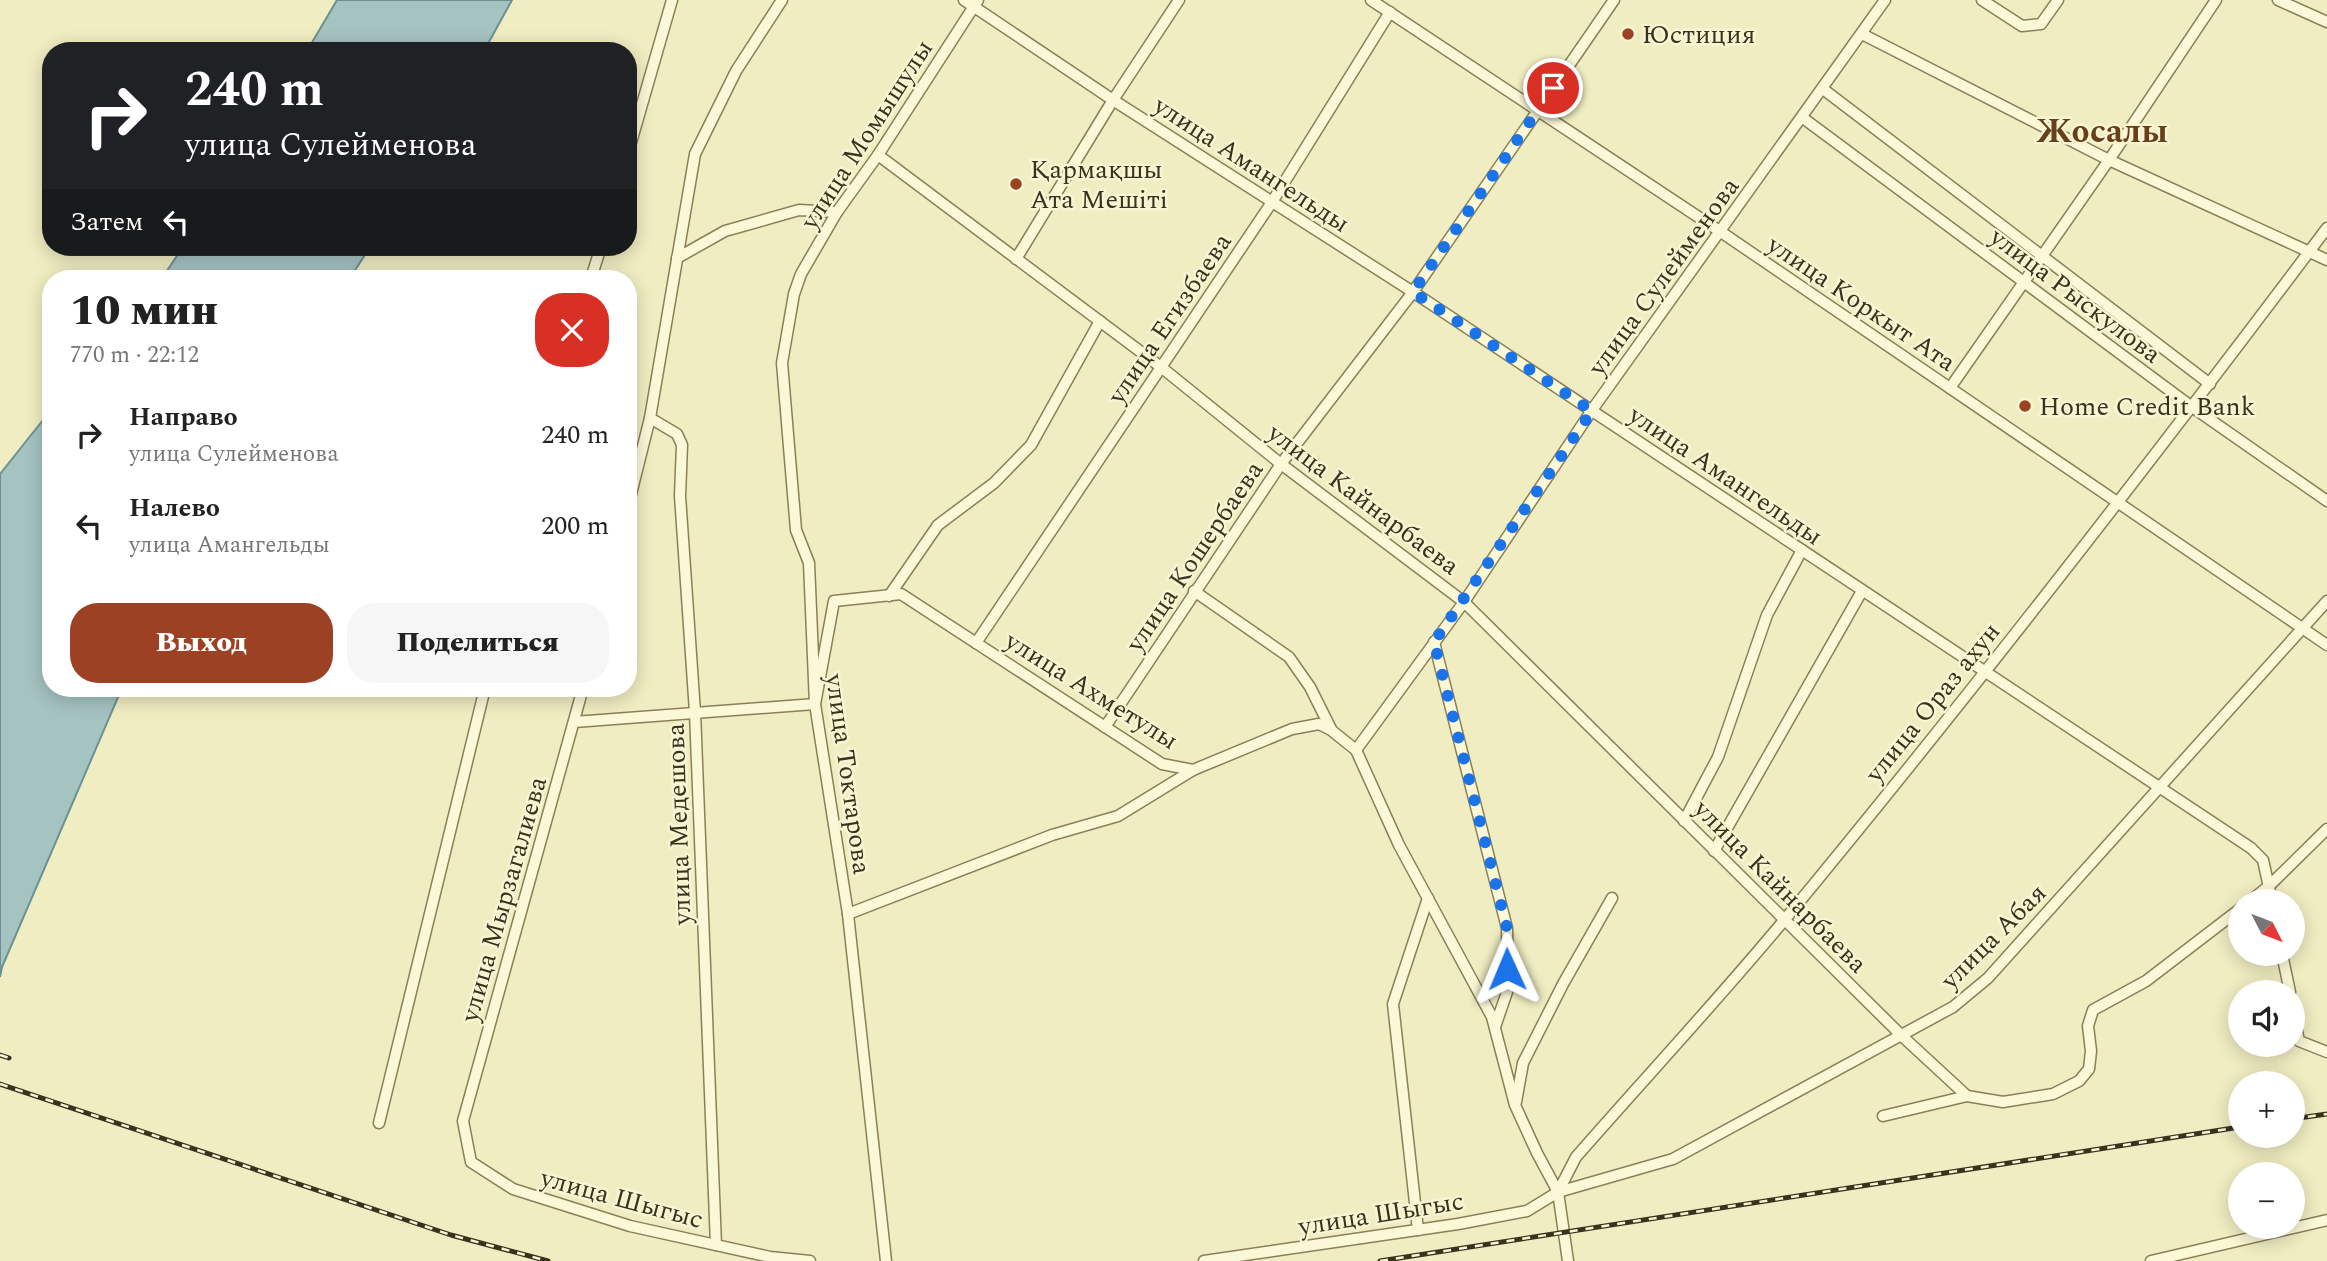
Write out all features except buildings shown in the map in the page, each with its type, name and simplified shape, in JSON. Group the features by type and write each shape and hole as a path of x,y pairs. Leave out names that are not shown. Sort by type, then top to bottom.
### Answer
{"street":[{"path":"637,122 672,0"},
{"path":"637,470 650,418 695,154 736,71 782,0"},
{"name":"улица Амангельды","path":"964,0 976,3 1113,100 1413,292 2258,854 2263,860 2270,889"},
{"path":"1016,259 1113,100 1179,0"},
{"name":"улица Коркыт Ата","path":"1371,0 1721,232 2327,645"},
{"name":"улица Кошербаева","path":"1105,727 1281,464 1413,292 1614,0"},
{"name":"улица Сулейменова","path":"1356,750 1464,602 1592,411 1885,0"},
{"path":"1982,0 2022,26 2042,24 2058,0"},
{"path":"1950,388 2109,160 2216,0"},
{"path":"2278,0 2327,22"},
{"name":"улица Момышулы","path":"794,294 801,274 837,212 878,155 976,3"},
{"name":"улица Егизбаева","path":"976,643 1272,202 1390,12"},
{"path":"1862,34 2109,160 2327,260"},
{"path":"1823,89 2210,384"},
{"name":"улица Рыскулова","path":"1802,118 2192,407 2327,501"},
{"name":"улица Кайнарбаева","path":"878,155 1161,367 1281,464 1464,602 1902,1036 1967,1096"},
{"path":"677,258 724,231 799,210 837,212"},
{"name":"улица Ораз ахун","path":"1558,1192 1576,1157 1784,920 2118,502 2327,228"},
{"name":"улица Токтарова","path":"794,294 782,363 796,530 809,563 815,704 848,914 886,1261"},
{"path":"889,596 937,525 995,483 1031,445 1100,321"},
{"name":"улица Медешова","path":"650,418 677,434 682,445 680,496 695,712 716,1245"},
{"path":"1684,821 1718,757 1767,615 1802,551"},
{"path":"1714,851 1862,590"},
{"path":"1194,592 1289,657 1310,687 1332,730 1356,750 1399,845 1492,1017 1516,1105 1558,1192 1569,1258"},
{"name":"улица Ахметулы","path":"815,704 834,601 901,594 1163,764 1193,770 1292,729 1319,724 1332,730"},
{"name":"улица Абая","path":"1558,1192 1673,1160 1953,1007 1988,978 2327,601"},
{"path":"1434,642 1507,928 1508,989 1494,1027"},
{"path":"379,1123 483,697"},
{"name":"улица Мырзагалиева","path":"463,1121 581,697"},
{"path":"574,722 815,704"},
{"path":"848,914 1052,835 1118,816 1193,770"},
{"path":"2265,889 2327,830"},
{"path":"1418,1230 1393,1004 1428,898"},
{"path":"1516,1105 1523,1063 1563,984 1612,898"},
{"path":"1883,1116 1967,1096 2003,1102 2029,1099 2053,1094 2079,1081 2089,1069 2091,1051 2088,1026 2092,1010 2146,981 2228,918"},
{"path":"2305,1043 2327,1052"},
{"name":"улица Шыгыс","path":"463,1121 471,1162 513,1189 630,1226 770,1257 810,1261"},
{"name":"улица Шыгыс","path":"1204,1261 1418,1230 1527,1211 1558,1192"},
{"path":"2151,1261 2327,1220"}],"water":[{"path":"337,0 512,0 489,42 312,42"},
{"path":"177,256 364,256 355,270 167,270"},
{"path":"42,421 42,697 118,697 0,977 0,474"}],"railway":[{"path":"0,1055 9,1058"},
{"path":"0,1084 451,1235 548,1261"},
{"path":"2305,1117 2327,1114"},
{"path":"1380,1261 2228,1129"}],"place":[{"name":"Юстиция","path":"1628,34"},
{"name":"Қармақшы Ата Мешіті","path":"1016,184"},
{"name":"Home Credit Bank","path":"2025,406"}],"district":[{"name":"Жосалы","path":"2102,130"}],"route":[{"path":"1507,969 1507,928 1434,642 1464,602 1592,411 1413,292 1553,88"}]}
